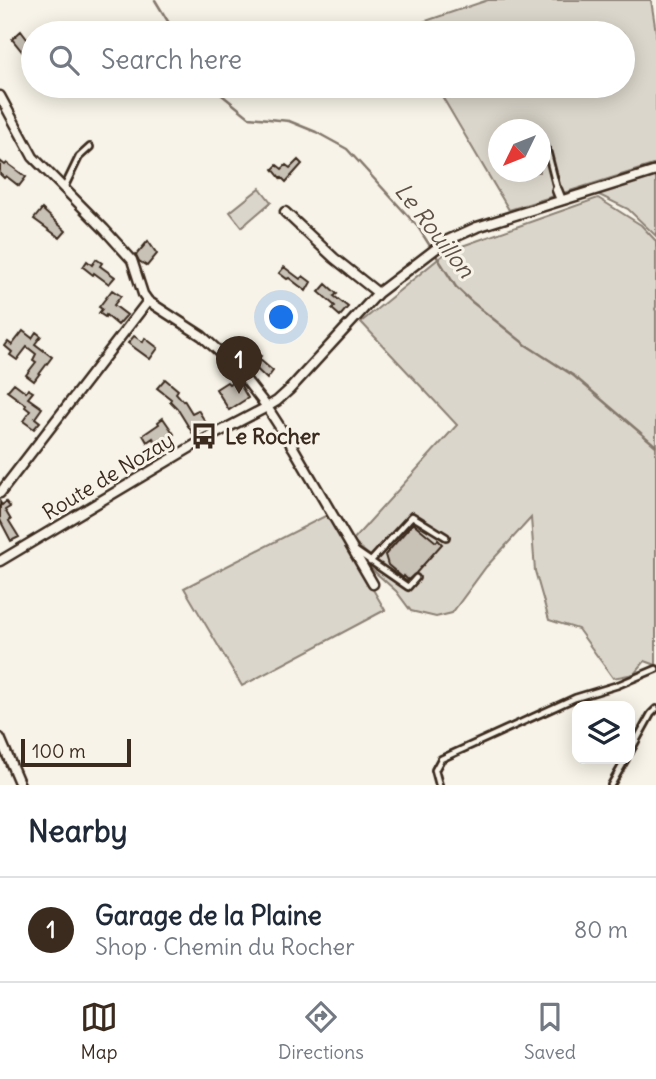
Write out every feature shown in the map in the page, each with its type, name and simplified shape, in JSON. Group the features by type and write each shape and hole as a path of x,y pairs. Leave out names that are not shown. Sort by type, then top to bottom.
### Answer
{"street":[{"path":"0,96 33,157 132,260 143,294 148,301 202,336 235,366 267,407 311,476 373,584"},
{"name":"Route de Nozay","path":"0,561 198,443 277,401 378,293 446,241 477,227 656,172"},
{"path":"557,190 561,200"},
{"path":"285,212 334,258 378,293"},
{"path":"0,493 148,301"},
{"path":"0,738 20,785"}],"lane":[{"path":"64,189 79,157 90,147"},
{"path":"551,166 557,190"},
{"path":"370,562 412,516 446,537"},
{"path":"353,549 408,587 416,578"},
{"path":"439,785 435,770 441,759 575,698 618,685 656,669"},
{"path":"635,743 656,709"},
{"path":"611,785 623,764"}],"shaded area":[{"path":"488,0 651,0 656,32 656,164 509,210 493,182 551,182 551,119 488,119 488,174 443,98 635,98 635,21 426,21"},
{"path":"656,173 656,236 628,209 595,193"},
{"path":"260,188 271,202 242,227 230,212"},
{"path":"598,198 641,225 656,241 656,665 645,661 634,674 613,678 578,629 549,620 535,571 531,518 486,567 452,613 436,617 411,611 396,591 365,563 370,556 352,541 457,425 361,322 448,251"},
{"path":"329,514 385,610 242,686 184,588"}],"building":[{"path":"21,31 21,50 12,39"},
{"path":"298,160 302,164 286,182 273,169 277,165 282,169 286,165 290,168"},
{"path":"0,161 26,177 19,186 0,174"},
{"path":"42,209 66,231 60,238 34,219"},
{"path":"148,241 157,254 147,266 139,261 136,255"},
{"path":"96,259 102,263 100,266 115,277 109,284 83,267 87,261 92,265"},
{"path":"284,267 300,279 303,276 311,282 306,291 279,273"},
{"path":"326,284 337,294 334,296 348,307 340,316 332,309 335,306 319,292"},
{"path":"112,290 121,296 114,305 127,315 118,325 99,313 102,309 99,307"},
{"path":"23,331 32,338 36,332 41,336 35,344 52,357 34,381 26,375 36,362 33,360 36,354 27,347 17,360 5,346 8,342 12,345"},
{"path":"134,336 143,342 145,338 158,348 150,359 128,343"},
{"path":"248,347 261,356 259,359 273,371 267,379 243,356"},
{"path":"165,379 178,390 176,393 192,413 198,410 208,426 193,434 171,399 157,388"},
{"path":"237,379 248,398 229,410 216,389"},
{"path":"14,383 26,392 28,389 33,392 28,398 42,408 35,418 40,422 34,429 23,421 30,411 26,405 7,391"},
{"path":"163,418 174,434 163,442 168,450 163,453 153,438 147,442 143,435"},
{"path":"0,502 2,505 6,502 10,507 5,510 19,537 11,541 0,520"},
{"path":"413,523 442,544 408,580 388,565 385,555"}],"waterway":[{"name":"Le Rouillon","path":"155,0 168,21"},
{"name":"Le Rouillon","path":"226,98 249,117 289,121 347,149 418,227 456,287 526,345 574,376 656,446"}],"place":[{"name":"Garage de la Plaine","path":"239,394"},
{"name":"Le Rocher","path":"204,436"}]}
